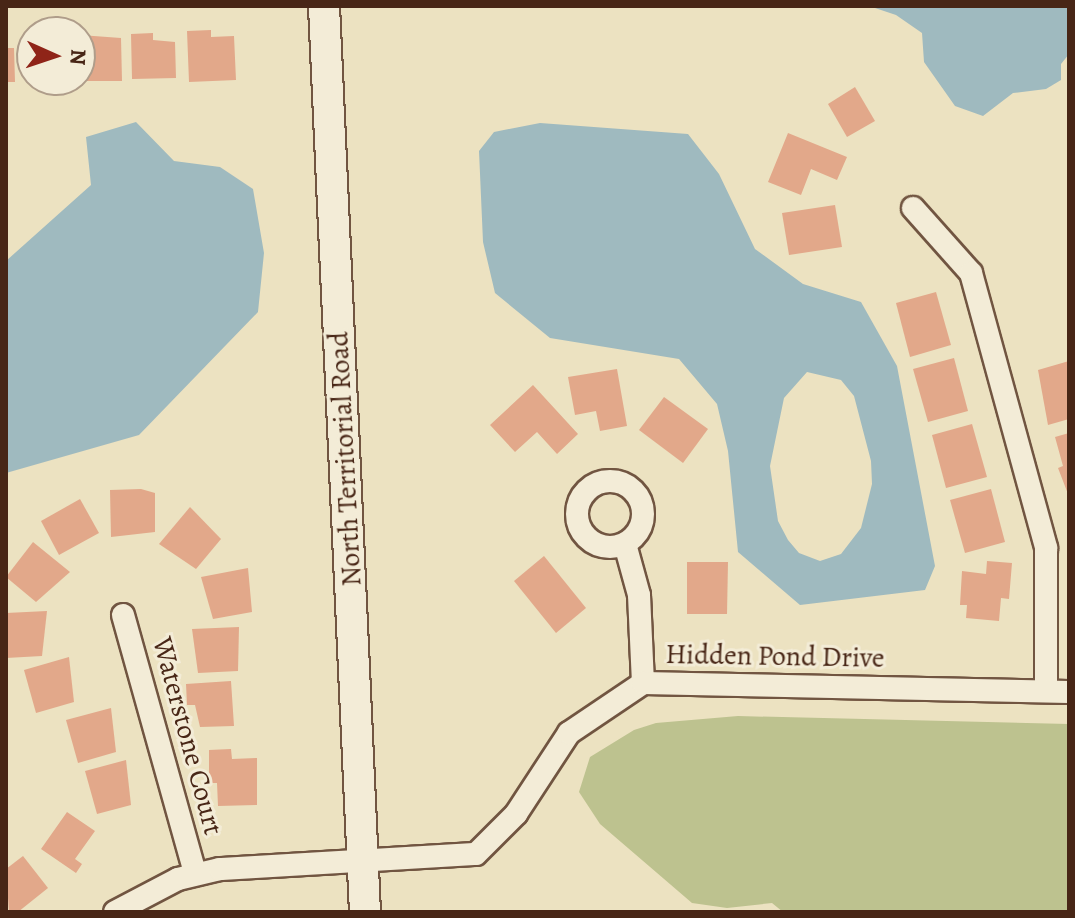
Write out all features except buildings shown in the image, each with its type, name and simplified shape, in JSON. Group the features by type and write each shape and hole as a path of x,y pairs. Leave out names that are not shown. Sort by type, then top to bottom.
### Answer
{"main road":[{"name":"North Territorial Road","path":"324,6 365,912"}],"street":[{"path":"913,208 971,273 1046,548 1046,691"},
{"path":"625,544 639,595 643,683"},
{"name":"Waterstone Court","path":"123,615 195,873"},
{"name":"Hidden Pond Drive","path":"195,873 476,854 516,814 569,733 643,683 1069,692"},
{"path":"115,912 195,873"}],"green space":[{"path":"738,716 1069,724 1069,912 783,912 772,903 727,908 692,903 600,824 579,792 590,757 634,730 656,723"}],"water":[{"path":"869,6 1069,6 1069,54 1061,64 1061,80 1046,89 1013,93 983,116 955,106 924,62 922,33 896,15"},
{"path":"136,122 174,161 220,167 253,189 264,253 258,312 139,435 6,473 6,261 91,185 86,137"},
{"path":"540,123 688,134 719,174 755,249 803,284 861,302 897,366 935,566 925,590 800,605 738,552 728,451 717,404 679,359 550,338 495,293 483,242 479,151 494,132","holes":["807,372 841,380 854,396 871,461 872,484 861,528 841,554 820,561 799,553 788,540 778,521 770,466 784,398"]}]}
